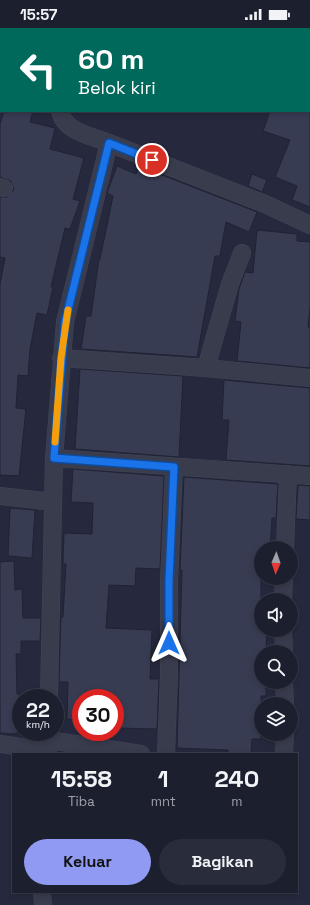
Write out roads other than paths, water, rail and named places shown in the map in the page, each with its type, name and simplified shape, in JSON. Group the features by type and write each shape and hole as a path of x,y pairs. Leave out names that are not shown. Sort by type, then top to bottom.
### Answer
{"street":[{"path":"60,112 61,118 68,127 265,204 310,225"},
{"path":"50,689 54,458 61,358 65,322 109,143"},
{"path":"206,368 230,284 242,253"},
{"path":"61,358 206,368 310,378"},
{"path":"54,458 310,476"},
{"path":"166,753 169,674 169,581 174,467"},
{"path":"285,541 288,474"},
{"path":"0,496 53,502"},
{"path":"284,753 285,741"},
{"path":"0,744 48,744 131,753"},
{"path":"42,893 43,905"}]}
